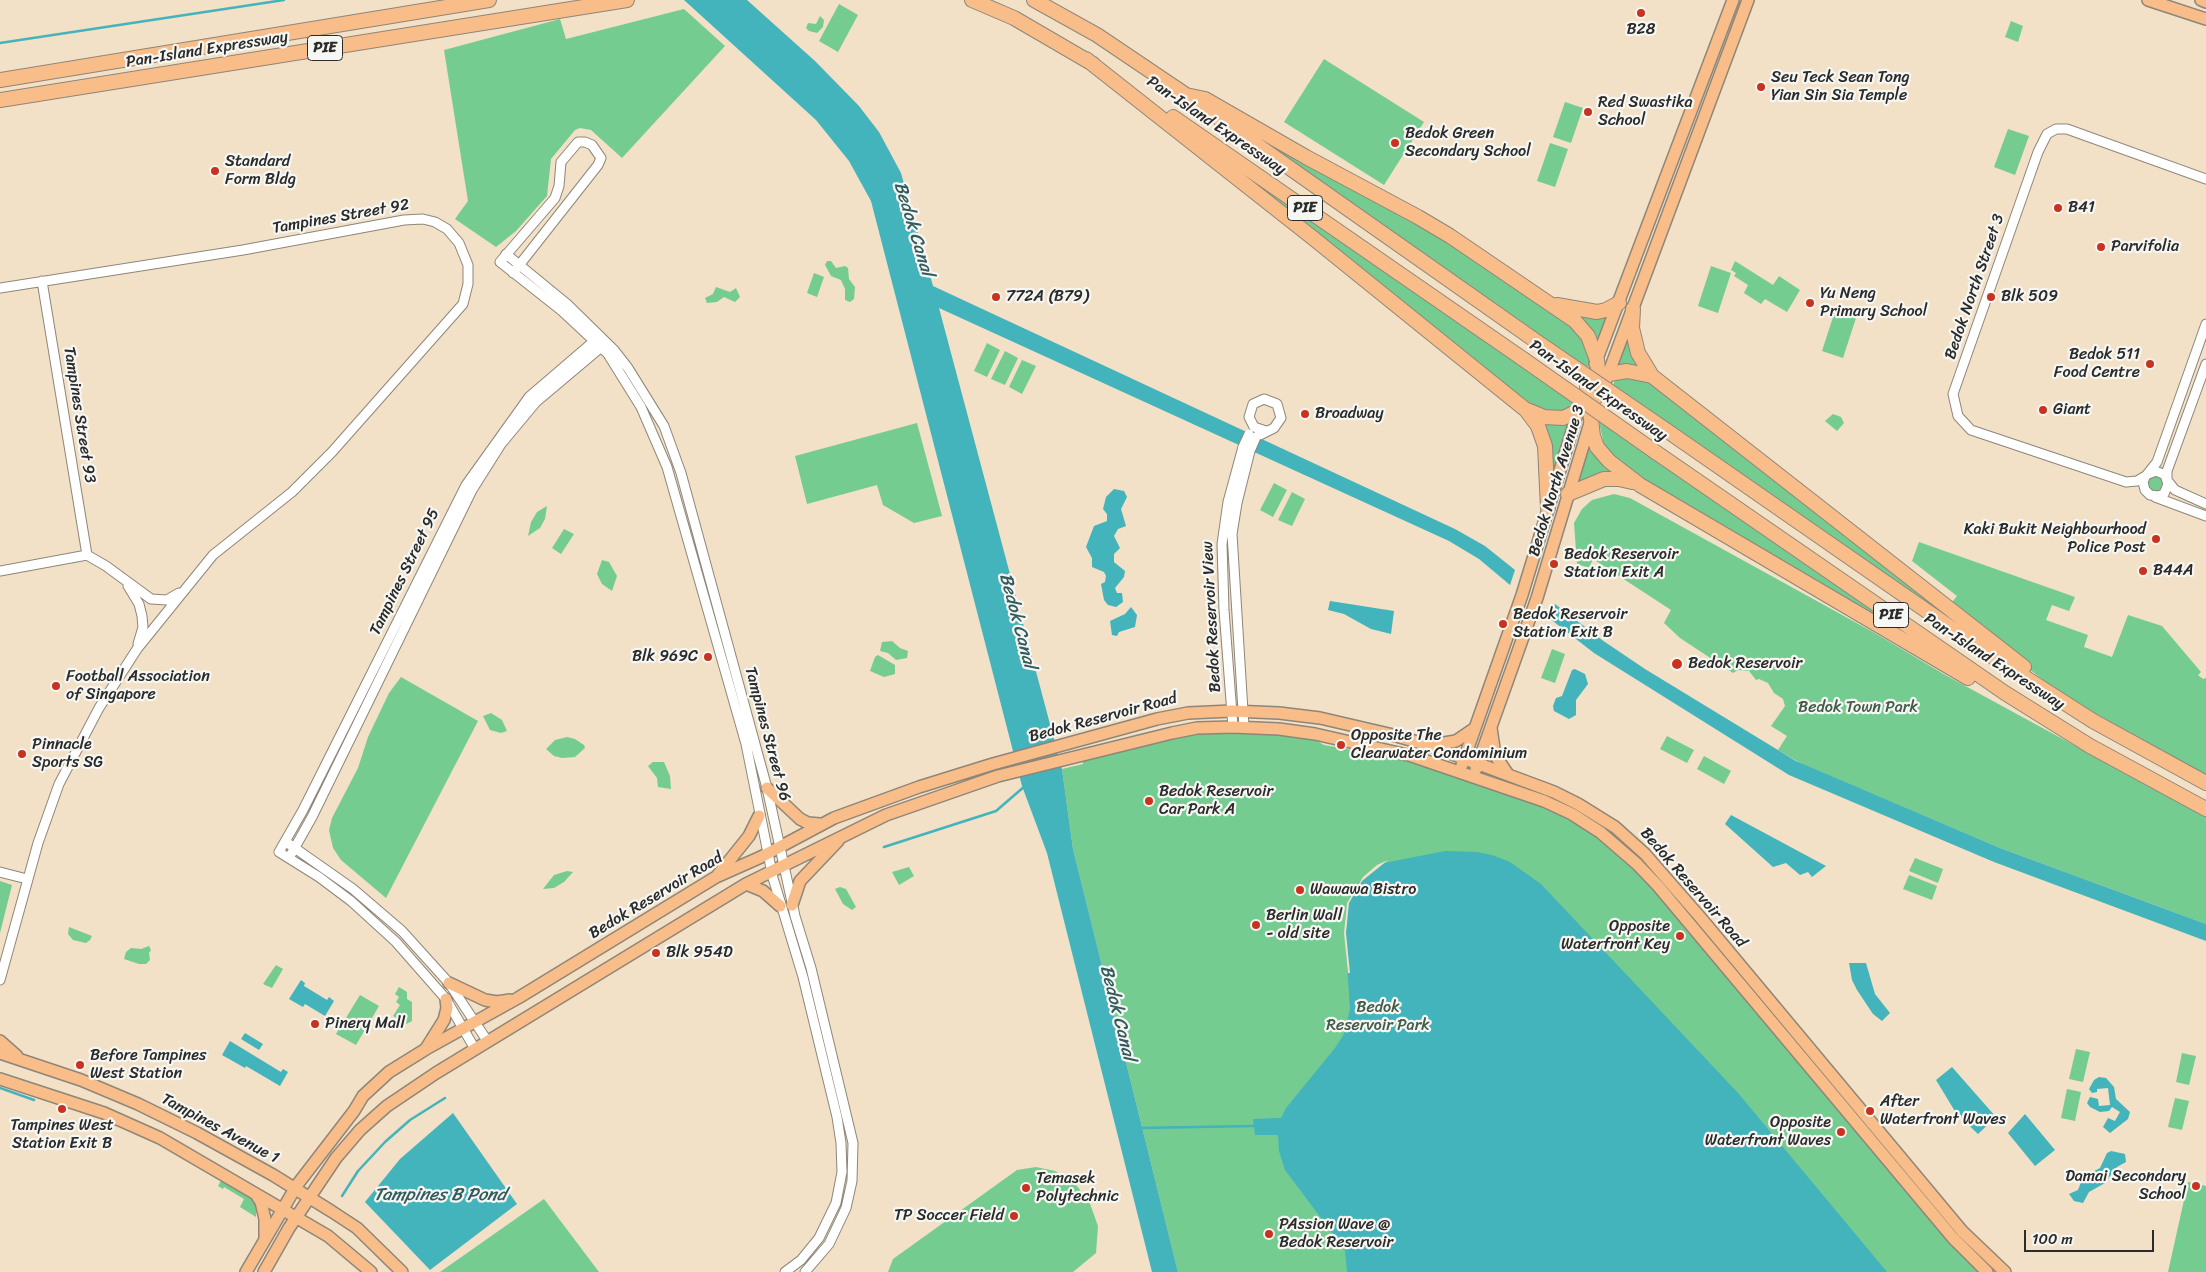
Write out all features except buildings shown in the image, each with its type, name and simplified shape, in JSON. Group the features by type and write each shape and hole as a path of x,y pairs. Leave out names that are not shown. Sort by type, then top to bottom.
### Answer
{"highway":[{"name":"Pan-Island Expressway","path":"0,80 489,0"},
{"name":"Pan-Island Expressway","path":"0,100 627,0"},
{"name":"Pan-Island Expressway","path":"972,0 1014,18 1086,59 1185,125 2005,692 2090,746 2206,809"},
{"name":"Pan-Island Expressway","path":"1034,0 1097,35 1186,95 1533,339 1993,657 2093,721 2206,782"},
{"path":"1086,59 1526,410 1540,416 1567,417 1602,394 1604,376 1583,329 1547,301 1418,217 1306,157 1205,99 1186,95"},
{"path":"1547,301 1573,309 1597,312 1606,310 1619,303"},
{"path":"1633,309 1632,328 1638,353 1652,376 2093,721"},
{"path":"1652,376 1633,372 1604,376 1587,386 1583,407 1590,423 1594,440 1602,455 1640,485 1989,690 2005,692"},
{"path":"1526,410 1540,430 1545,446 1548,508"},
{"path":"1568,494 1588,484 1607,478 1619,479 1640,485"}],"main road":[{"name":"Bedok North Avenue 3","path":"1587,386 1733,0"},
{"path":"1604,376 1633,309 1748,0"},
{"path":"2148,0 2206,19"},
{"path":"2201,0 2206,2"},
{"name":"Bedok North Avenue 3","path":"1473,776 1537,598 1590,423 1602,394"},
{"name":"Bedok North Avenue 3","path":"1460,772 1522,596 1548,508 1583,407"},
{"name":"Bedok Reservoir Road","path":"246,1272 282,1210 310,1167 354,1111 363,1096 389,1072 426,1048 477,1022 518,998 716,877 768,853 820,824 919,787 993,764 1188,713 1238,711 1320,718 1428,745 1508,774 1578,804 1615,827 1645,854 1700,917 1966,1236 2005,1272"},
{"path":"1491,724 1495,755 1500,766 1508,774"},
{"name":"Bedok Reservoir Road","path":"264,1272 295,1218 336,1158 370,1120 410,1090 475,1049 746,884 886,815 998,776 1172,733 1197,728 1239,727 1279,729 1348,740 1412,756 1544,801 1572,814 1600,832 1638,864 1698,932 1953,1238 1987,1272"},
{"path":"1428,745 1444,745 1456,741 1475,728"},
{"path":"767,788 800,819 808,823 820,824"},
{"path":"716,877 749,836 760,816"},
{"path":"792,905 800,881 842,836"},
{"path":"746,884 763,891 780,906"},
{"path":"1698,932 1701,925 1700,917"},
{"path":"449,983 485,1000 497,1002 518,998"},
{"path":"426,1048 444,1020 447,1008 446,999"},
{"path":"0,1041 20,1059"},
{"name":"Tampines Avenue 1","path":"0,1053 81,1080 138,1104 273,1175 357,1228 402,1272"},
{"path":"0,1079 62,1098 131,1124 160,1138 328,1236 371,1272"},
{"path":"273,1175 295,1175 310,1167"},
{"path":"256,1194 261,1202 265,1219 265,1238"}],"street":[{"name":"Bedok North Street 3","path":"2147,474 2135,482 2123,481 1971,430 1958,416 1953,394 2038,152 2047,134 2056,129 2067,129 2206,179"},
{"path":"506,254 554,198 559,186 561,162 578,142 592,145 601,158 598,165 513,273"},
{"name":"Tampines Street 92","path":"0,288 243,250 404,220 423,219 435,222 447,229 459,243 468,266 468,284 463,304 332,452 292,492 213,555 137,649 99,708 66,770 38,843 0,980"},
{"name":"Tampines Street 96","path":"786,1272 801,1260 820,1238 836,1203 842,1172 841,1143 837,1117 803,977 771,871 746,744 667,466 641,407 601,341 500,262 506,254 568,304 601,341 646,395 664,426 674,449 767,788 792,905 811,968 853,1143 852,1181 846,1208 828,1244 805,1272"},
{"name":"Tampines Street 93","path":"42,281 87,555"},
{"path":"2206,324 2156,462 2147,474 2143,486 2151,496 2206,516"},
{"name":"Tampines Street 95","path":"601,341 536,402 501,444 472,490 312,817 288,858 279,852 317,784 466,485 496,440 529,397 601,341"},
{"path":"2151,496 2164,494 2168,486 2167,471 2206,364"},
{"name":"Bedok Reservoir View","path":"1239,727 1232,534 1246,449 1253,436 1250,411 1256,402 1264,399 1274,402 1280,409 1281,418 1274,428 1253,436"},
{"path":"1250,420 1256,429 1266,431"},
{"path":"2147,474 2158,472 2167,479 2176,491 2206,504"},
{"path":"0,570 87,555"},
{"name":"Tampines Street 92","path":"87,555 151,599 167,600 184,590"},
{"name":"Tampines Street 92","path":"122,578 134,596 142,616 143,627 137,649"},
{"path":"285,842 353,889 402,931 449,983 477,1022 488,1042"},
{"path":"288,858 351,901 396,942 446,999 475,1049"},
{"path":"0,872 27,879"}],"green space":[{"path":"839,4 858,15 838,52 819,41"},
{"path":"684,9 725,46 622,158 591,130 580,128 575,130 551,159 547,196 516,231 496,247 455,219 468,201 444,50 560,19 566,39"},
{"path":"820,16 824,20 823,27 817,33 809,31 806,28 808,23 816,24"},
{"path":"2011,21 2023,26 2018,42 2005,37"},
{"path":"1324,59 1424,122 1384,185 1284,122"},
{"path":"1141,95 1576,397 1572,406 1577,412 1549,506 1538,426"},
{"path":"1205,100 1569,308 1618,303 1584,374"},
{"path":"1565,102 1583,108 1571,143 1553,137"},
{"path":"2008,129 2029,136 2015,175 1994,167"},
{"path":"1550,143 1568,149 1555,187 1537,181"},
{"path":"827,261 831,261 836,268 845,266 848,268 849,279 855,287 854,299 850,302 845,300 845,289 841,280 831,276 825,265"},
{"path":"1735,261 1773,285 1779,276 1800,290 1787,312 1765,299 1761,304 1744,293 1748,285 1734,276 1736,273 1731,270"},
{"path":"1711,266 1731,273 1718,313 1698,306"},
{"path":"814,273 824,277 817,297 807,293"},
{"path":"716,287 730,292 736,288 740,297 735,302 724,297 717,302 707,303 705,298 713,294"},
{"path":"1633,310 1642,363 1893,566 2091,719 1610,392 1618,373 1609,374"},
{"path":"1835,311 1856,318 1843,358 1822,351"},
{"path":"987,343 1000,350 987,377 974,371"},
{"path":"1005,351 1018,358 1005,385 991,379"},
{"path":"1022,360 1036,366 1022,394 1009,387"},
{"path":"1833,414 1841,417 1844,423 1837,431 1825,421"},
{"path":"1602,415 1989,689 1626,480 1568,494 1590,424 1597,447 1603,440 1599,422"},
{"path":"917,423 942,516 914,523 883,505 877,485 807,504 795,456"},
{"path":"2161,473 2167,490 2150,495 2144,478"},
{"path":"1274,483 1287,490 1273,517 1260,510"},
{"path":"1292,492 1305,499 1292,526 1278,520"},
{"name":"Bedok Town Park","path":"1614,494 1630,498 1873,632 1947,676 2206,817 2206,924 2000,848 1802,764 1778,750 1787,736 1771,726 1785,706 1783,699 1774,693 1768,683 1759,679 1756,680 1749,671 1738,670 1733,673 1680,638 1664,623 1671,610 1593,559 1589,568 1577,564 1574,523 1582,509 1592,500"},
{"path":"547,506 545,519 540,528 528,536 531,522 537,512"},
{"path":"564,529 574,534 561,554 552,548"},
{"path":"1919,542 2075,597 2069,611 2052,605 2046,620 2088,635 2084,647 2112,657 2128,615 2162,626 2201,672 2198,675 2203,679 2206,678 2206,779 2094,720 1949,606 1957,596 1912,561"},
{"path":"602,560 609,562 617,576 612,591 602,584 597,574"},
{"path":"892,641 900,648 908,651 907,658 896,660 888,653 880,651 882,642"},
{"path":"1552,649 1565,654 1555,683 1541,678"},
{"path":"878,655 895,665 895,674 884,677 870,671 875,657"},
{"path":"401,677 478,721 386,898 341,860 333,848 329,830 332,818 358,768 368,737 389,693"},
{"path":"491,713 502,720 507,731 501,733 490,730 483,716"},
{"name":"Bedok Reservoir Park","path":"1232,730 1309,736 1324,745 1364,752 1388,752 1570,816 1597,834 1636,869 1951,1245 1980,1272 1178,1272 1073,849 1062,769 1083,764 1082,758 1173,736"},
{"path":"1667,736 1694,750 1687,763 1660,749"},
{"path":"567,737 575,739 584,745 585,748 575,757 562,758 554,756 546,749 555,740"},
{"path":"1704,756 1731,771 1724,784 1697,769"},
{"path":"653,762 664,762 670,776 671,789 658,787 657,778 648,766"},
{"path":"1915,858 1943,869 1938,883 1909,871"},
{"path":"909,867 914,876 899,885 892,872"},
{"path":"567,871 573,872 564,882 554,888 543,889 554,875"},
{"path":"1909,875 1937,886 1932,900 1903,889"},
{"path":"0,881 12,885 0,933"},
{"path":"840,887 846,889 856,907 852,910 843,904 835,889"},
{"path":"69,927 92,936 90,940 86,943 73,940 68,934"},
{"path":"149,946 151,950 149,953 150,960 146,964 139,964 124,959 126,952 131,948 141,949"},
{"path":"276,965 283,969 272,988 263,984"},
{"path":"399,987 407,992 407,999 412,1002 412,1021 406,1024 393,1016 400,1005 396,1002 399,997 395,994"},
{"path":"360,995 379,1006 356,1045 336,1034"},
{"path":"2076,1049 2090,1052 2083,1082 2069,1079"},
{"path":"2182,1053 2196,1056 2189,1085 2176,1082"},
{"path":"2067,1089 2081,1092 2075,1121 2061,1118"},
{"path":"2175,1098 2189,1101 2182,1130 2168,1127"},
{"name":"TP Soccer Field","path":"1036,1167 1055,1171 1072,1180 1089,1201 1098,1226 1096,1253 1073,1272 888,1272 893,1259 1017,1170"},
{"path":"221,1181 256,1201 256,1217 240,1207 244,1199 224,1187 223,1189 218,1186"},
{"name":"Damai Secondary School","path":"2188,1182 2206,1186 2206,1272 2168,1272"},
{"path":"544,1199 599,1272 440,1272"}],"water":[{"name":"Bedok Canal","path":"684,0 747,0 815,61 859,106 879,132 901,173 933,286 1455,529 1485,546 1515,570 1510,585 1479,559 1449,541 939,308 1062,769 1073,849 1178,1272 1152,1272 1047,853 1022,786 871,201 849,161 816,120"},
{"path":"1114,489 1124,491 1127,497 1121,509 1126,526 1118,529 1114,536 1120,548 1114,554 1114,562 1125,571 1124,577 1115,588 1117,593 1122,593 1123,602 1116,607 1108,605 1104,600 1101,584 1105,582 1106,576 1104,572 1092,567 1092,558 1086,547 1094,526 1107,521 1107,514 1103,509 1106,497"},
{"path":"1330,601 1394,611 1391,634 1371,629 1344,614 1328,610"},
{"path":"1555,604 1602,640 1645,669 1796,761 2000,848 2206,924 2206,941 1994,862 1789,775 1594,653 1549,618"},
{"path":"1131,607 1137,615 1135,627 1119,632 1117,636 1112,635 1110,621 1125,614"},
{"path":"1575,669 1585,674 1588,684 1576,700 1576,715 1569,719 1554,711 1553,706 1556,698 1562,696 1572,670"},
{"path":"1731,815 1826,866 1812,877 1808,872 1800,875 1786,863 1773,867 1725,824"},
{"path":"1445,851 1476,852 1492,855 1510,862 1541,884 1738,1093 1887,1272 1347,1272 1345,1250 1285,1170 1279,1151 1278,1135 1255,1135 1253,1119 1281,1118 1286,1108 1335,1048 1344,1034 1350,1009 1345,934 1347,903 1359,882 1384,863"},
{"path":"1849,963 1866,963 1875,994 1890,1013 1882,1021 1873,1014 1857,990 1852,980"},
{"path":"301,980 305,983 304,986 327,1000 329,997 334,1001 325,1016 305,1004 303,1007 289,999"},
{"path":"245,1033 263,1044 259,1050 241,1039"},
{"path":"230,1041 281,1072 283,1069 288,1072 280,1086 246,1066 245,1068 222,1055"},
{"path":"1952,1067 1996,1117 1978,1134 1956,1113 1936,1080"},
{"path":"2099,1077 2106,1078 2114,1087 2116,1099 2130,1112 2128,1119 2110,1133 2103,1127 2108,1118 2115,1121 2120,1112 2112,1107 2109,1111 2100,1112 2090,1107 2087,1103 2090,1097 2098,1099 2099,1106 2110,1105 2108,1088 2097,1089 2097,1092 2092,1093 2089,1089 2094,1080"},
{"name":"Tampines B Pond","path":"453,1113 517,1204 430,1270 365,1202 400,1159"},
{"path":"2025,1114 2055,1150 2035,1166 2008,1133"},
{"path":"2111,1151 2125,1154 2126,1162 2117,1167 2105,1183 2089,1192 2083,1203 2074,1201 2069,1194 2078,1190 2083,1177 2100,1168 2107,1153"}],"pier":[{"path":"1388,860 1362,881 1349,903 1346,933 1350,973 1348,973 1344,933 1347,903 1363,877 1377,865"}],"waterway":[{"path":"0,43 284,0"},
{"path":"884,847 996,811 1025,786"},
{"path":"0,1088 34,1100"},
{"path":"342,1196 358,1171 385,1142 410,1120 445,1098"},
{"path":"1140,1128 1254,1126"}],"place":[{"name":"B28","path":"1641,13"},
{"name":"Seu Teck Sean Tong Yian Sin Sia Temple","path":"1761,87"},
{"name":"Red Swastika School","path":"1588,112"},
{"name":"Bedok Green Secondary School","path":"1395,143"},
{"name":"Standard Form Bldg","path":"215,171"},
{"name":"B41","path":"2058,208"},
{"name":"Parvifolia","path":"2101,247"},
{"name":"772A (B79)","path":"996,297"},
{"name":"Blk 509","path":"1991,297"},
{"name":"Yu Neng Primary School","path":"1810,303"},
{"name":"Bedok 511 Food Centre","path":"2150,364"},
{"name":"Giant","path":"2043,410"},
{"name":"Broadway","path":"1305,414"},
{"name":"Kaki Bukit Neighbourhood Police Post","path":"2156,539"},
{"name":"Bedok Reservoir Station Exit A","path":"1554,564"},
{"name":"B44A","path":"2143,571"},
{"name":"Bedok Reservoir Station Exit B","path":"1503,624"},
{"name":"Blk 969C","path":"708,657"},
{"name":"Bedok Reservoir","path":"1677,664"},
{"name":"Football Association of Singapore","path":"56,686"},
{"name":"Opposite The Clearwater Condominium","path":"1341,745"},
{"name":"Pinnacle Sports SG","path":"22,754"},
{"name":"Bedok Reservoir Car Park A","path":"1149,801"},
{"name":"Wawawa Bistro","path":"1300,890"},
{"name":"Berlin Wall - old site","path":"1256,925"},
{"name":"Opposite Waterfront Key","path":"1680,936"},
{"name":"Blk 954D","path":"656,953"},
{"name":"Pinery Mall","path":"315,1024"},
{"name":"Before Tampines West Station","path":"80,1065"},
{"name":"Tampines West Station Exit B","path":"62,1109"},
{"name":"After Waterfront Waves","path":"1870,1111"},
{"name":"Opposite Waterfront Waves","path":"1841,1132"},
{"name":"Damai Secondary School","path":"2196,1186"},
{"name":"Temasek Polytechnic","path":"1026,1188"},
{"name":"TP Soccer Field","path":"1014,1216"},
{"name":"PAssion Wave @ Bedok Reservoir","path":"1269,1234"}]}
